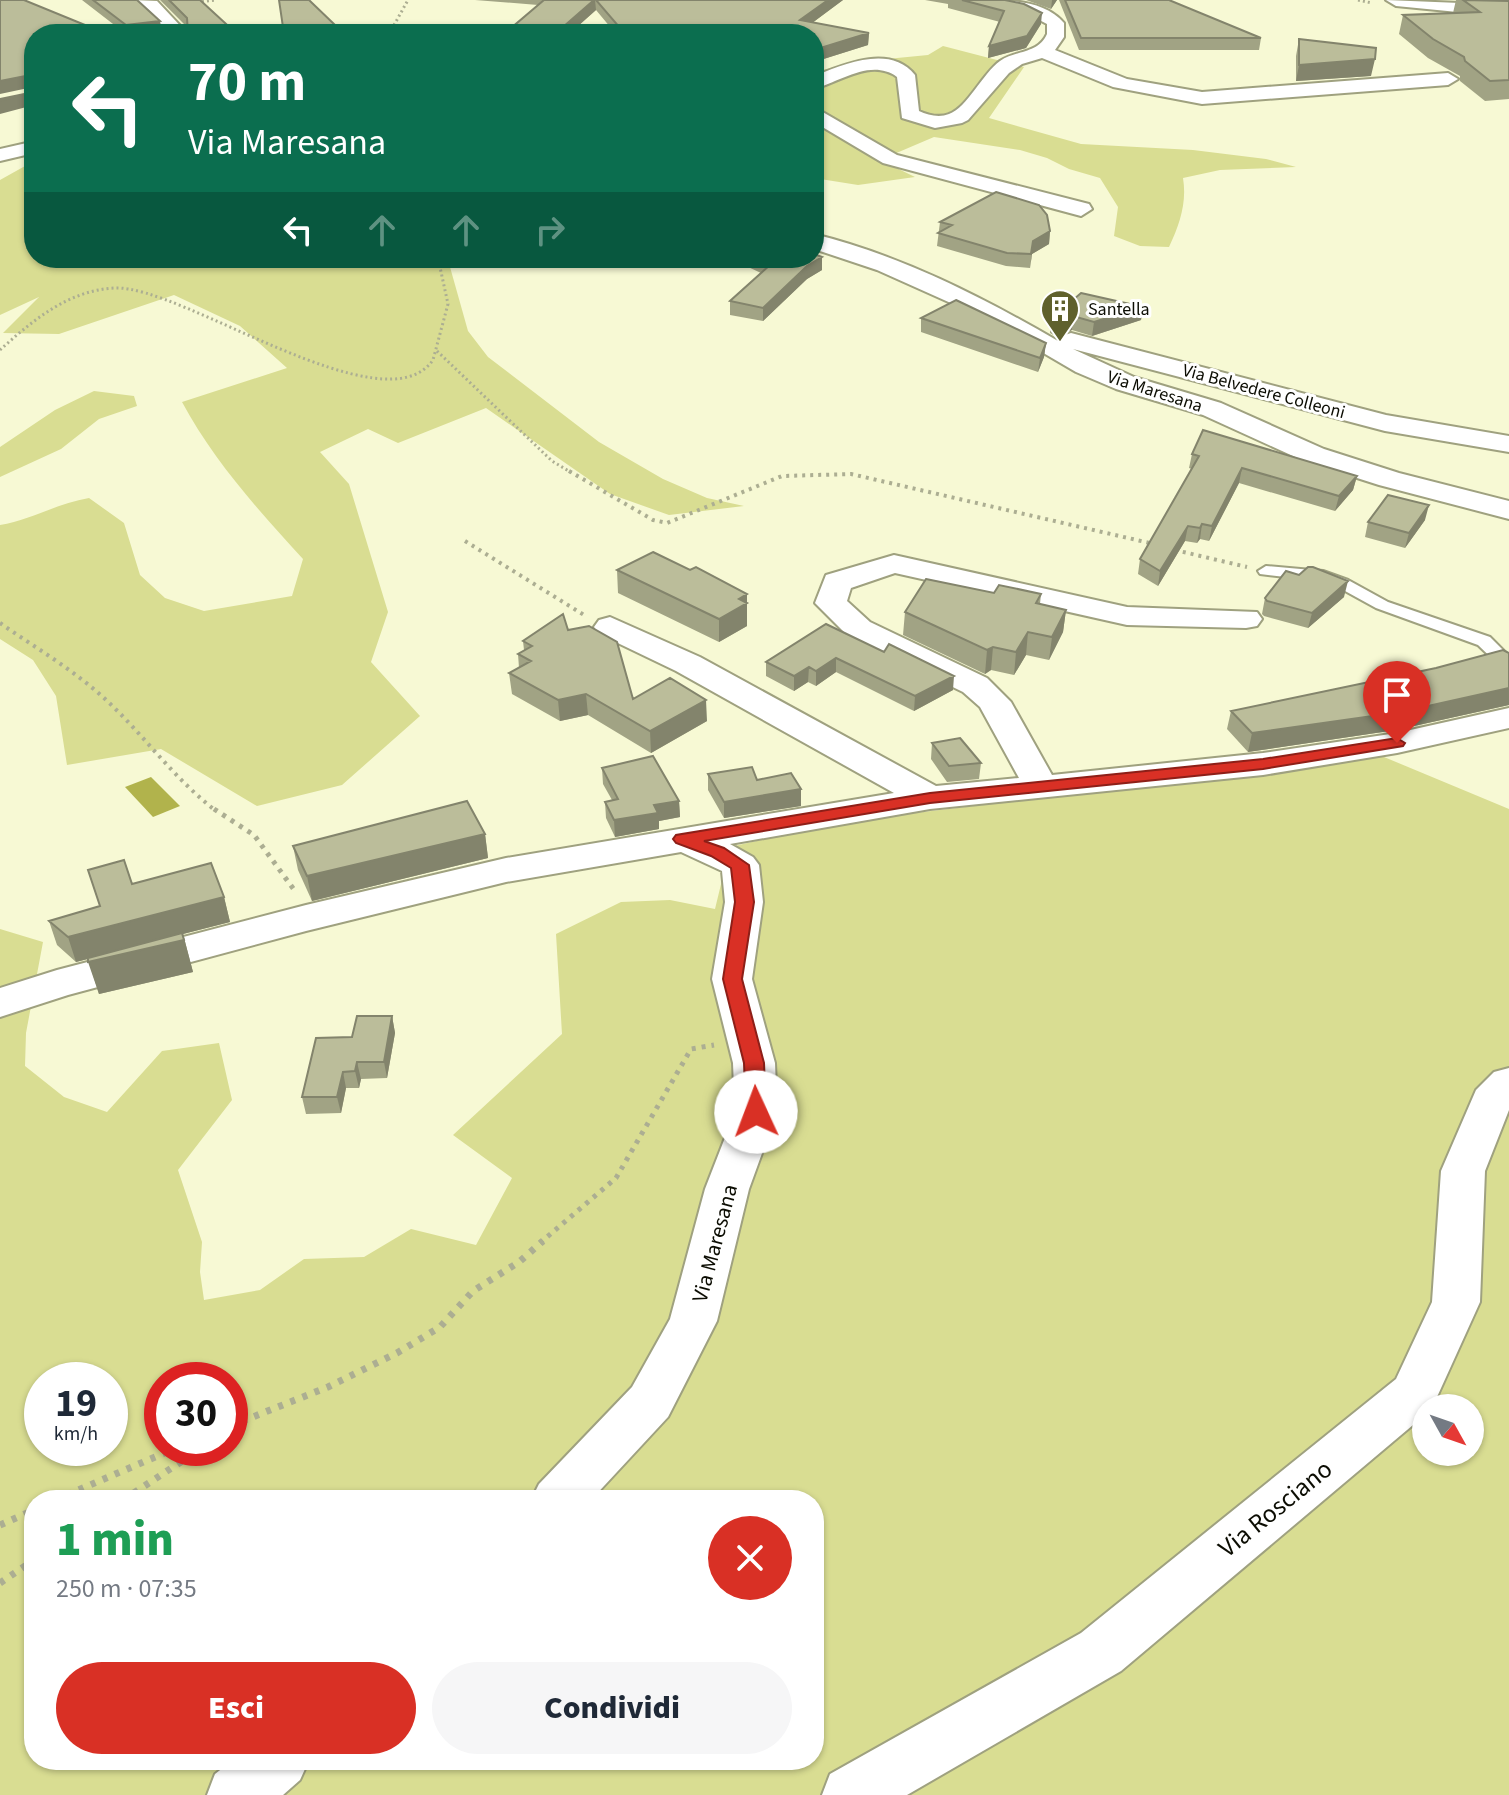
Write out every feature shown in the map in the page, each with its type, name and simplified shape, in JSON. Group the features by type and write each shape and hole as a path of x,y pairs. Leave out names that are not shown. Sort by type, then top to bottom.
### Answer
{"street":[{"path":"141,0 158,11 170,24"},
{"path":"824,79 844,71 885,65 902,70 906,75 909,114 940,122 961,116 1008,64 1043,51 1057,33 1052,16 1034,9 988,0"},
{"path":"1396,0 1509,11"},
{"path":"1043,51 1069,66 1169,96 1202,98 1448,79"},
{"path":"824,62 844,71"},
{"path":"824,119 890,159 1081,209"},
{"path":"0,155 24,150"},
{"name":"Via Maresana","path":"824,244 885,265 991,312 1085,367 1212,409 1314,455 1389,479 1509,510"},
{"name":"Via Belvedere Colleoni","path":"1022,329 1385,423 1509,444"},
{"path":"1042,788 994,702 975,685 859,629 831,603 837,582 894,564 1127,616 1246,619"},
{"path":"610,627 688,664 930,798"},
{"path":"0,1003 57,984 306,918 506,870 930,798 1263,764 1397,743 1509,718"},
{"name":"Via Maresana","path":"566,1490 650,1402 693,1321 727,1189 756,1112 754,1063 732,979 744,902 740,865 717,852 682,839"},
{"name":"Via Rosciano","path":"851,1795 1101,1652 1414,1394 1456,1302 1463,1171 1491,1101 1509,1083"},
{"path":"236,1795 267,1770"}],"lane":[{"path":"1266,571 1323,576 1342,583 1382,605 1484,641 1509,665"}],"path":[{"path":"395,24 408,0"},
{"path":"0,350 61,301 85,292 117,287 172,301 234,331 356,376 382,380 410,377 427,370 437,351 437,338 449,296 441,268"},
{"path":"437,351 552,461 653,520 667,523 782,476 851,474 1266,571"},
{"path":"465,541 562,604 610,627"},
{"path":"0,623 90,686 198,797 233,824 254,835 294,890 306,918"},
{"path":"248,1418 328,1387 397,1353 440,1327 473,1291 519,1262 616,1178 691,1049 719,1044 754,1063"},
{"path":"78,1490 144,1462"},
{"path":"138,1490 175,1466"},
{"path":"0,1525 24,1514"},
{"path":"0,1583 24,1567"}],"green space":[{"path":"943,46 1024,67 989,118 1081,144 1193,150 1266,159 1296,167 1220,170 1183,178 1182,213 1169,247 1140,246 1114,236 1118,207 1100,178 1020,150 934,137 880,160 915,177 858,185 824,180 824,70 856,62 928,55"},
{"path":"24,167 24,268 450,268 468,331 488,357 599,442 663,479 707,498 744,506 669,515 610,494 486,408 398,443 368,429 320,452 349,484 388,612 371,662 420,716 342,785 257,806 161,749 67,765 56,696 33,660 0,639 0,525 89,498 124,523 140,575 165,598 204,611 292,596 303,559 222,465 182,402 287,368 240,326 174,295 59,334 3,333 39,297 0,315 0,180"},
{"path":"94,391 134,396 137,406 99,419 61,449 0,477 0,447 55,410"},
{"path":"1372,752 1509,809 1509,1795 0,1795 0,929 43,942 26,1033 25,1066 64,1097 107,1112 162,1051 219,1043 232,1100 178,1170 202,1242 200,1272 204,1300 260,1290 304,1259 364,1257 411,1229 476,1245 512,1178 453,1135 562,1034 556,934 621,902 670,900 715,909 730,847 839,822 1083,793"}],"shaded area":[{"path":"151,777 180,806 153,817 125,787"}],"building":[{"path":"0,0 24,0 83,24 24,24 24,76 0,81"},
{"path":"93,0 137,0 160,21 125,24"},
{"path":"169,0 200,0 226,24 187,24 187,18"},
{"path":"279,0 309,0 334,24 283,24"},
{"path":"544,0 594,0 566,24 516,24"},
{"path":"596,0 828,0 800,20 821,24 617,24"},
{"path":"962,0 1005,0 1024,4 1042,13 1027,36 989,46 1004,11"},
{"path":"1065,0 1169,0 1261,38 1081,38"},
{"path":"1463,0 1509,1 1509,80 1490,81 1464,57 1433,39 1403,15 1480,12"},
{"path":"824,25 869,33 824,47"},
{"path":"1299,39 1376,48 1375,59 1299,65"},
{"path":"996,192 1039,205 1047,215 1050,231 1033,241 1031,254 1007,253 938,233 952,225 940,222"},
{"path":"767,268 805,268 763,308 730,301"},
{"path":"1081,293 1143,307 1094,322 1073,316 1059,323 1051,319"},
{"path":"956,300 1046,343 1040,358 921,318"},
{"path":"1203,430 1357,476 1339,496 1242,468 1212,526 1188,526 1160,571 1140,559 1199,456 1192,454"},
{"path":"1388,495 1429,505 1409,533 1368,522"},
{"path":"653,552 690,570 696,567 747,594 739,599 747,603 719,619 617,570"},
{"path":"1308,567 1348,581 1312,613 1267,601 1265,598 1286,571 1299,575"},
{"path":"926,579 994,593 999,585 1041,594 1036,603 1066,610 1052,637 1028,632 1016,652 993,647 987,650 905,612"},
{"path":"563,614 568,630 589,626 617,642 633,699 670,678 706,700 650,731 586,694 558,700 509,673 531,661 518,654 532,646 523,641"},
{"path":"826,624 884,652 889,644 954,676 915,696 836,658 816,671 809,667 794,676 766,662"},
{"path":"1503,650 1509,653 1509,688 1401,712 1252,733 1231,711 1436,668"},
{"path":"960,738 981,763 949,766 932,743"},
{"path":"653,756 679,801 654,805 658,813 614,820 605,802 618,799 602,768"},
{"path":"752,767 757,780 791,773 801,789 724,802 708,774"},
{"path":"467,801 485,834 307,876 293,846"},
{"path":"124,860 132,884 211,863 224,897 68,937 49,921 100,906 88,870"},
{"path":"182,933 184,940 88,962 88,958"},
{"path":"357,1016 392,1016 384,1062 357,1062 355,1071 343,1072 337,1097 302,1097 316,1038 352,1037"}],"place":[{"name":"Santella","path":"1060,343"}],"route":[{"path":"756,1112 754,1063 732,979 744,902 740,865 717,852 682,839 930,798 1263,764 1397,743"}]}
